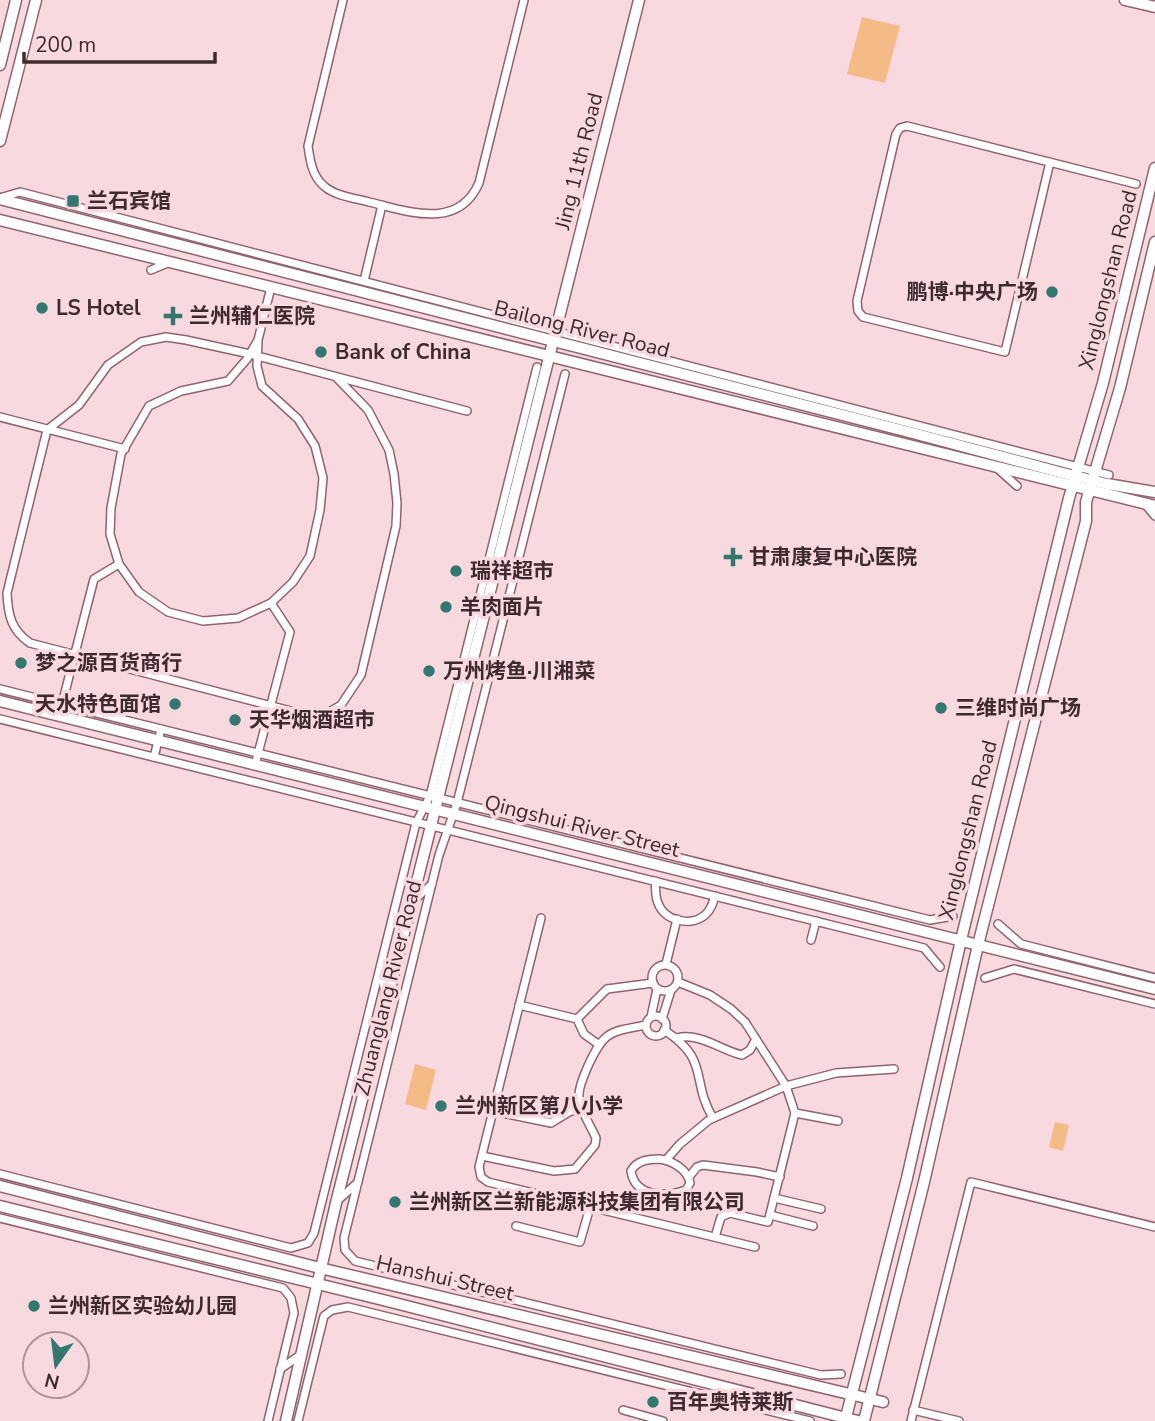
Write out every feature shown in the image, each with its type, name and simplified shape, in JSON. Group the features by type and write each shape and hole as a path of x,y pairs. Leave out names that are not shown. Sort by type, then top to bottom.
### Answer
{"street":[{"path":"0,65 16,0"},
{"path":"0,141 36,0"},
{"path":"343,0 308,146 311,163 325,187 339,194 425,215 442,214 458,208 475,193 480,183 524,0"},
{"name":"Jing 11th Road","path":"286,1421 342,1176 431,827 435,810 434,797 551,356 639,0"},
{"path":"1125,0 1155,8"},
{"path":"1050,162 1004,352 863,317 857,307 857,300 896,134 900,128 907,126 1050,162 1136,184"},
{"name":"Xinglongshan Road","path":"846,1420 907,1178 961,940 1155,168"},
{"name":"Bailong River Road","path":"0,198 20,192 364,282 555,337 1018,461 1155,492"},
{"name":"Bailong River Road","path":"0,198 555,337 924,425 1000,446 1076,476"},
{"path":"364,282 382,205"},
{"name":"Bailong River Road","path":"0,220 998,469 1093,480 1155,506"},
{"name":"Xinglongshan Road","path":"864,1421 924,1182 978,945 1155,242"},
{"path":"151,270 170,262"},
{"path":"254,355 262,386 298,419 315,446 323,478 320,510 310,556 293,582 271,603 239,618 203,621 168,612 139,592 119,564 110,534 111,508 121,454 149,406 181,391 228,381 254,355 271,287"},
{"path":"336,377 368,410 389,450 397,503 396,526 361,675 332,712 310,716 73,655 30,643 14,629 7,593 47,430 79,405 108,365 141,342 166,337 254,355 467,411"},
{"path":"0,1174 291,1248 308,1243 314,1233 416,823 424,807 434,797 537,367"},
{"name":"Zhuanglang River Road","path":"400,1272 355,1261 345,1250 344,1238 432,884 457,803 565,374"},
{"path":"0,417 125,449"},
{"path":"905,430 924,425"},
{"path":"1000,446 1018,461"},
{"path":"998,469 1017,486"},
{"name":"Bailong River Road","path":"1093,480 1109,475"},
{"path":"1143,503 1155,516"},
{"path":"62,704 94,579 119,564"},
{"path":"255,765 290,632 271,603"},
{"path":"0,689 930,920 953,916"},
{"name":"Qingshui River Street","path":"0,701 1155,989"},
{"path":"0,719 924,948 940,967"},
{"path":"154,757 161,729"},
{"path":"398,896 417,880"},
{"path":"655,881 658,903 664,913 677,919 692,921 704,917 715,896"},
{"path":"412,902 432,884"},
{"path":"541,918 478,1170 486,1181 755,1247"},
{"path":"666,964 677,919"},
{"path":"811,940 816,921"},
{"path":"998,924 1021,944 1155,978"},
{"path":"482,1156 554,1171 575,1169 595,1145 596,1138 579,1097 598,1044 613,1032 648,1021 657,1016 665,1024 660,1035 649,1033 648,1021 655,986 652,976 654,970 666,964 676,969 678,982 671,990 662,1019"},
{"path":"380,968 386,999"},
{"path":"985,978 1014,969 1155,1004"},
{"path":"678,982 709,995 745,1022 786,1086 795,1113 768,1222 730,1213 721,1217 715,1237"},
{"path":"577,1018 607,989 655,986 664,991 671,990"},
{"path":"519,1005 577,1018"},
{"path":"577,1018 584,1034 598,1044"},
{"path":"664,1030 687,1046 696,1065 702,1101 713,1118"},
{"path":"677,1038 685,1036 719,1045 742,1055 750,1050 756,1039"},
{"path":"666,1160 680,1144 713,1118 786,1086 836,1073 894,1069"},
{"path":"493,1111 551,1123 582,1108"},
{"path":"795,1113 838,1121"},
{"path":"646,1160 666,1160 689,1177 690,1183 686,1190 664,1195 646,1191 633,1179 631,1171 636,1164 646,1160"},
{"path":"689,1177 697,1167 703,1165 780,1177"},
{"path":"324,1194 342,1176"},
{"path":"911,1421 971,1182 1155,1227"},
{"path":"336,1203 357,1184"},
{"name":"Hanshui Street","path":"0,1186 320,1268 883,1402"},
{"path":"774,1198 821,1209"},
{"name":"Hanshui Street","path":"0,1206 401,1304 858,1421"},
{"path":"516,1226 580,1242 590,1207"},
{"path":"770,1215 813,1226"},
{"path":"0,1219 280,1286 291,1298 294,1313 268,1421"},
{"path":"226,1244 246,1236"},
{"path":"222,1260 233,1275"},
{"path":"400,1272 415,1290"},
{"path":"400,1272 821,1375 841,1374"},
{"path":"383,1300 387,1284"},
{"path":"397,1318 401,1304"},
{"path":"298,1421 324,1316 332,1310 348,1307 810,1421"},
{"path":"568,1326 584,1317"},
{"path":"281,1369 299,1356"},
{"path":"594,1367 617,1360"},
{"path":"623,1410 663,1421"},
{"path":"913,1410 959,1421"}],"shaded area":[{"path":"862,17 900,26 885,83 847,74"},
{"path":"415,1064 436,1070 426,1110 405,1104"},
{"path":"1055,1122 1069,1125 1063,1151 1049,1147"}],"place":[{"name":"兰石宾馆","path":"73,201"},
{"name":"鹏博·中央广场","path":"1052,292"},
{"name":"LS Hotel","path":"42,308"},
{"name":"兰州辅仁医院","path":"173,316"},
{"name":"Bank of China","path":"321,352"},
{"name":"甘肃康复中心医院","path":"733,557"},
{"name":"瑞祥超市","path":"456,571"},
{"name":"羊肉面片","path":"446,607"},
{"name":"梦之源百货商行","path":"21,663"},
{"name":"万州烤鱼·川湘菜","path":"429,671"},
{"name":"天水特色面馆","path":"175,704"},
{"name":"三维时尚广场","path":"941,708"},
{"name":"天华烟酒超市","path":"235,720"},
{"name":"兰州新区第八小学","path":"441,1106"},
{"name":"兰州新区兰新能源科技集团有限公司","path":"395,1202"},
{"name":"兰州新区实验幼儿园","path":"34,1306"},
{"name":"百年奥特莱斯","path":"653,1402"}]}
